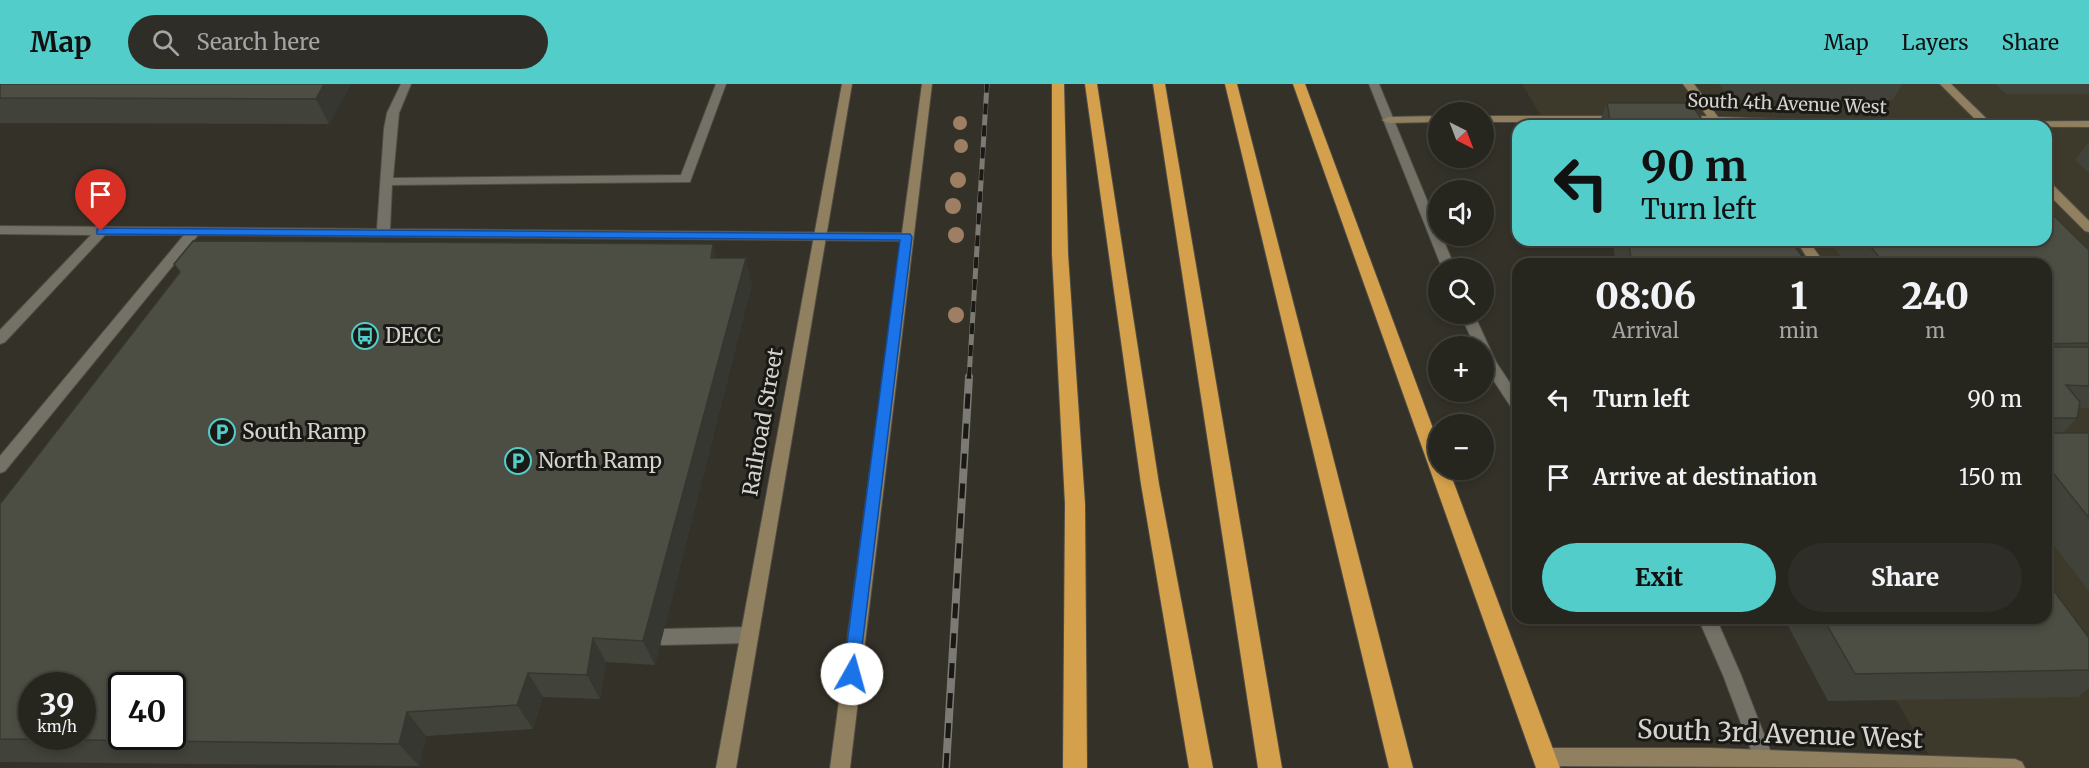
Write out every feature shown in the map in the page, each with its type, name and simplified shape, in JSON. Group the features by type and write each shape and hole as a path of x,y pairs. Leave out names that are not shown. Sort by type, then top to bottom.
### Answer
{"highway":[{"path":"1160,84 1270,768"},
{"path":"1231,84 1401,768"},
{"path":"1299,85 1428,438"},
{"path":"1058,88 1060,254 1075,504 1075,768"},
{"path":"1092,88 1150,484 1201,768"},
{"path":"1443,480 1546,762"},
{"path":"1381,684 1408,768"}],"street":[{"path":"383,233 393,113 406,84"},
{"path":"387,182 686,179 721,84"},
{"name":"Railroad Street","path":"726,768 847,84"},
{"path":"840,768 927,84"},
{"path":"1374,84 1445,258"},
{"path":"1688,84 1716,120"},
{"path":"1945,84 1982,120"},
{"path":"1388,120 1428,119"},
{"path":"1494,119 1637,119"},
{"name":"South 4th Avenue West","path":"1672,119 1687,120"},
{"path":"2052,124 2089,124"},
{"path":"2052,191 2089,228"},
{"path":"0,230 906,237"},
{"path":"0,339 101,231"},
{"path":"0,467 194,232"},
{"path":"1494,370 1512,397"},
{"path":"1710,624 1732,675 1764,760"},
{"path":"662,637 749,635"},
{"name":"South 3rd Avenue West","path":"1546,762 1764,760 2015,768"}],"shaded area":[{"path":"1522,84 2089,84 2089,768 1937,768 1850,624 2052,624 2052,258 1628,258 1620,246 2052,246 2052,120 1543,120"}],"building":[{"path":"0,84 324,84 316,99 0,98"},
{"path":"1607,103 1690,103 1703,120 1610,120"},
{"path":"2052,214 2089,250 2089,343 2052,344 2052,258 1880,258 1870,246 2052,246"},
{"path":"193,241 713,244 711,258 746,258 643,641 593,638 587,675 528,673 517,705 407,712 399,744 186,741 186,672 108,672 108,740 96,740 96,672 18,672 18,739 0,739 0,504 180,272 174,264"},
{"path":"1629,246 1794,246 1804,258 1631,258"},
{"path":"2052,347 2089,347 2089,386 2066,385 2080,402 2077,418 2052,418"},
{"path":"2052,433 2089,433 2089,518 2052,472"},
{"path":"2052,588 2089,638 2089,670 1855,674 1826,624 2052,624"}],"railway":[{"path":"969,378 987,84"},
{"path":"946,768 969,377"}],"place":[{"name":"DECC","path":"365,336"},
{"name":"South Ramp","path":"222,432"},
{"name":"North Ramp","path":"518,461"}],"route":[{"path":"101,231 906,237 852,674"}]}
